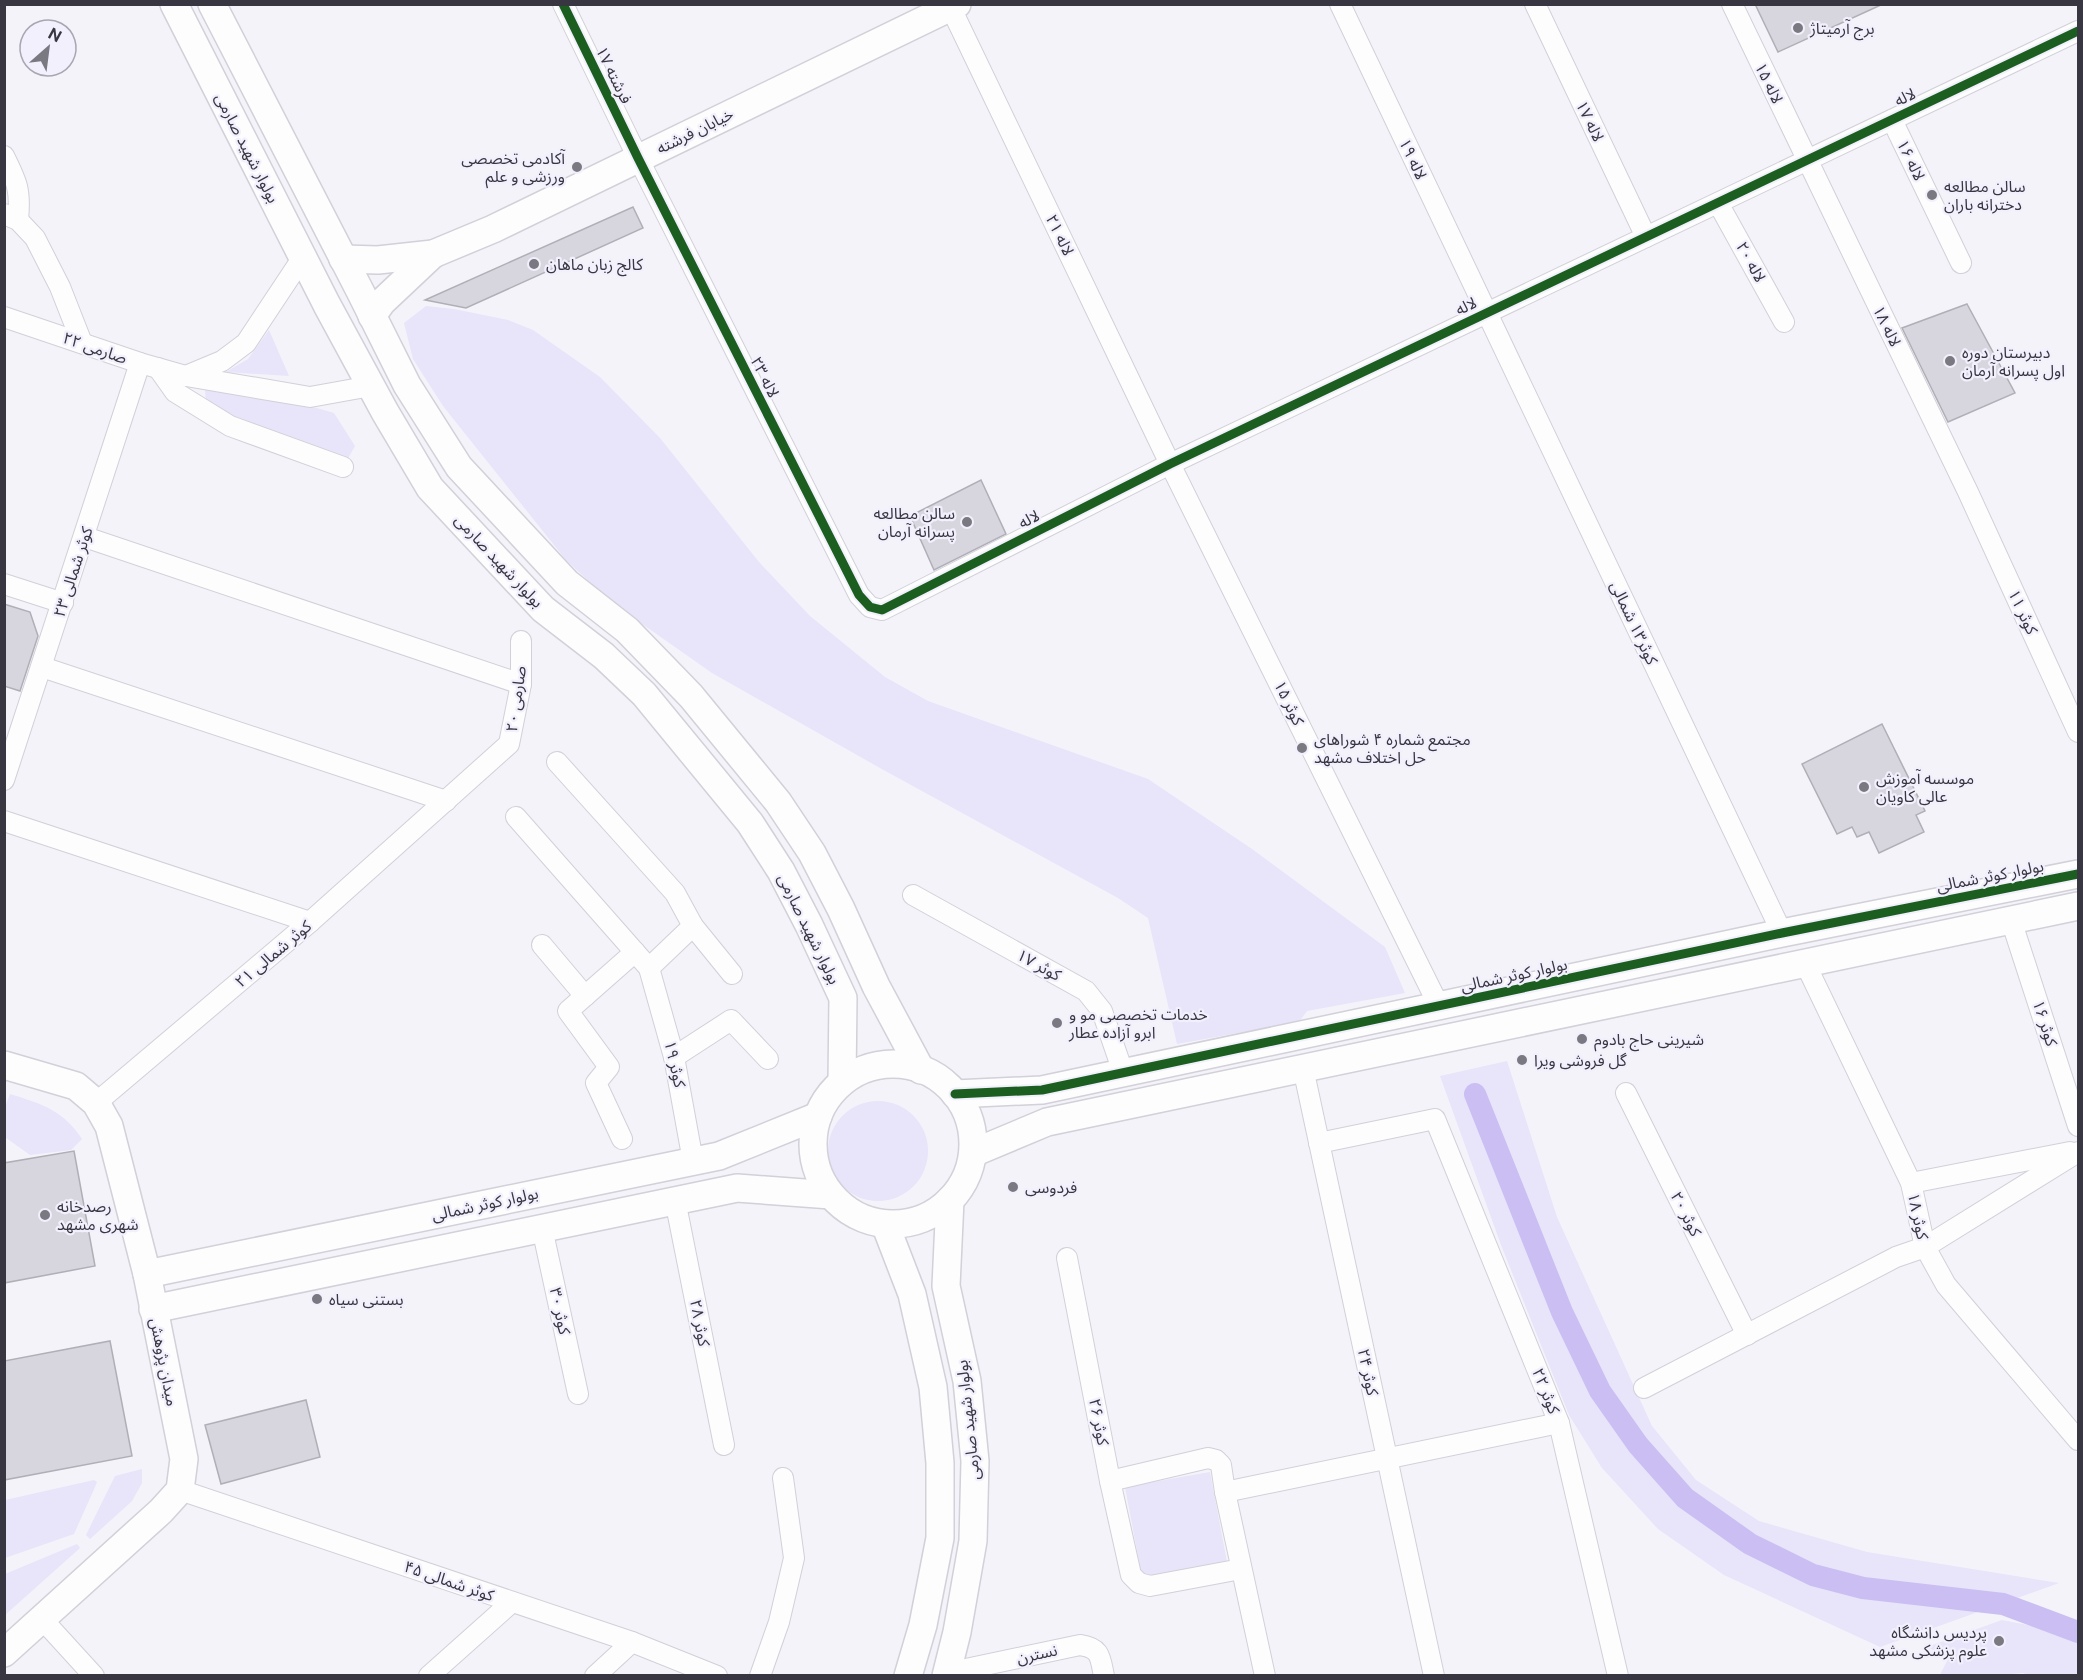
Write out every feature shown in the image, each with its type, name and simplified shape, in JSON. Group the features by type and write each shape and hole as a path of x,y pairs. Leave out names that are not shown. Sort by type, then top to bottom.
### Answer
{"street":[{"name":"بولوار شهید صارمی","path":"174,4 371,386 430,488 543,609 604,656 644,694 750,823 782,871 843,998 842,1082"},
{"name":"بولوار شهید صارمی","path":"212,4 407,386 459,468 567,583 627,630 692,696 778,802 812,853 841,909 876,986 921,1070"},
{"name":"فرشته ۱۷","path":"563,4 638,158"},
{"name":"لاله ۱۹","path":"1340,4 1487,313"},
{"name":"لاله ۱۷","path":"1534,4 1646,237"},
{"name":"لاله ۱۵","path":"1732,4 1807,161"},
{"name":"خیابان فرشته","path":"343,259 378,260 433,255 493,229 952,5"},
{"name":"لاله ۲۱","path":"952,5 1170,464"},
{"name":"لاله","path":"870,607 882,610 1170,464 2079,32"},
{"name":"لاله ۱۶","path":"1892,120 1961,264"},
{"path":"4,156 21,197 11,217 35,238 60,287 82,344"},
{"name":"لاله ۲۳","path":"638,158 859,596 870,607"},
{"name":"لاله ۱۸","path":"1807,161 1968,492"},
{"name":"لاله ۲۰","path":"1718,202 1784,322"},
{"name":"خیابان فرشته","path":"372,315 382,302 433,255"},
{"path":"186,376 222,361 246,343 303,257"},
{"name":"کوثر۱۳ شمالی","path":"1487,313 1782,933"},
{"name":"صارمی ۲۲","path":"4,317 149,366 186,376 310,397 371,386"},
{"path":"149,366 175,392 230,426 343,467"},
{"name":"کوثر شمالی ۲۳","path":"4,780 85,537 149,366"},
{"name":"کوثر ۱۵","path":"1170,464 1439,1006"},
{"name":"کوثر ۱۱","path":"1968,492 2079,732"},
{"path":"85,537 521,684"},
{"path":"4,584 63,603"},
{"name":"صارمی ۲۰","path":"446,801 509,744 521,684 521,641"},
{"path":"42,667 446,801"},
{"path":"557,762 675,893 693,926 732,974"},
{"name":"کوثر شمالی ۲۱","path":"96,1103 310,922 446,801"},
{"path":"516,817 649,968 693,926"},
{"path":"4,821 310,922"},
{"name":"بولوار کوثر شمالی","path":"955,1094 1042,1090 1782,933 2079,874"},
{"name":"کوثر ۱۷","path":"914,895 1086,991 1102,1011 1123,1072"},
{"path":"973,1153 1047,1122 2079,906"},
{"name":"کوثر ۱۶","path":"2011,920 2079,1126"},
{"path":"542,945 585,996"},
{"path":"622,1139 596,1083 609,1067 568,1011 635,952"},
{"name":"کوثر ۱۸","path":"1805,963 1911,1183 1925,1247 1946,1285 2079,1440"},
{"name":"کوثر ۱۹","path":"649,968 674,1057 693,1161"},
{"path":"674,1057 731,1020 768,1059"},
{"name":"میدان پژوهش","path":"4,1065 76,1086 96,1103 109,1126 147,1274 184,1459 180,1490"},
{"path":"880,1065 901,1065 921,1070 940,1080 955,1094 966,1112 972,1132 973,1153 965,1178 950,1200 921,1219 900,1224 885,1224 865,1219 846,1209 831,1195 820,1177 814,1157 813,1136 818,1116 828,1098 842,1082 860,1071 880,1065"},
{"name":"کوثر ۲۴","path":"1303,1068 1434,1676"},
{"name":"کوثر ۲۰","path":"1626,1093 1747,1335"},
{"name":"بولوار کوثر شمالی","path":"147,1274 719,1156 818,1116"},
{"name":"کوثر ۲۲","path":"1319,1143 1435,1119 1558,1423 1618,1676"},
{"path":"1911,1183 2079,1151"},
{"path":"1644,1388 1896,1257 1925,1247 2079,1151"},
{"path":"153,1309 737,1188 831,1195"},
{"name":"کوثر ۲۸","path":"675,1200 724,1445"},
{"name":"بولوار شهید صارمی","path":"946,1674 957,1632 973,1541 975,1461 967,1382 946,1286 950,1200"},
{"name":"بولوار شهید صارمی","path":"885,1224 912,1294 933,1387 940,1462 940,1538 923,1625 908,1676"},
{"name":"کوثر ۳۰","path":"542,1228 578,1394"},
{"name":"کوثر ۲۶","path":"1067,1258 1131,1575 1139,1583 1150,1586 1241,1569"},
{"path":"1225,1492 1558,1423"},
{"path":"1110,1480 1208,1458 1216,1460 1221,1465 1265,1676"},
{"path":"760,1676 779,1622 794,1558 783,1478"},
{"path":"4,1653 161,1511 180,1490"},
{"name":"کوثر شمالی ۴۵","path":"180,1490 632,1642 717,1676"},
{"path":"429,1676 512,1602"},
{"path":"42,1619 94,1676"},
{"path":"595,1676 632,1642"},
{"name":"نسترن","path":"946,1674 1080,1645 1092,1647 1100,1655 1104,1676"}],"shaded area":[{"path":"426,306 508,320 533,330 600,377 660,438 759,562 810,616 885,677 928,701 1148,779 1252,849 1385,947 1405,993 1307,1011 1299,1022 1177,1044 1148,918 1118,898 712,673 611,602 566,560 443,406 413,359 404,323"},
{"path":"269,330 289,376 226,372 248,359"},
{"path":"205,389 299,403 334,413 355,446 346,462 234,422 206,405"},
{"path":"1507,1061 1557,1217 1652,1426 1696,1480 1759,1521 1867,1552 2059,1583 1880,1647 1724,1575 1658,1529 1602,1468 1569,1415 1501,1245 1440,1076"},
{"path":"10,1094 51,1109 67,1121 82,1139 71,1150 30,1155 5,1137 5,1107"},
{"path":"878,1101 906,1109 920,1123 928,1151 920,1179 906,1193 878,1201 850,1193 836,1179 828,1151 836,1123 850,1109"},
{"path":"142,1469 142,1483 132,1501 90,1539 86,1535 115,1476"},
{"path":"1210,1472 1227,1562 1142,1577 1125,1487"},
{"path":"94,1480 97,1482 74,1534 5,1558 5,1500"},
{"path":"77,1544 80,1548 5,1615 5,1574"},
{"path":"2002,1620 2049,1629 2078,1641 2078,1675 2032,1676 2023,1673 1989,1676 1940,1675 1949,1657 1927,1647"}],"building":[{"name":"برج آرمیتاژ","path":"1755,4 1883,4 1778,52"},
{"name":"کالج زبان ماهان","path":"633,207 643,228 466,308 425,300"},
{"path":"1967,304 2015,393 1948,422 1902,328"},
{"name":"سالن مطالعه پسرانه آرمان","path":"981,480 1006,534 934,570 910,516"},
{"path":"4,604 30,612 38,636 20,691 4,686"},
{"name":"موسسه آموزش عالی کاویان","path":"1882,724 1925,811 1916,815 1924,832 1879,853 1869,832 1857,837 1852,827 1837,834 1802,764"},
{"name":"رصدخانه شهری مشهد","path":"74,1151 95,1266 4,1283 4,1163"},
{"path":"110,1341 132,1456 4,1480 4,1361"},
{"path":"306,1400 320,1457 221,1484 205,1425"}],"waterway":[{"path":"1475,1094 1562,1312 1600,1391 1638,1445 1685,1498 1750,1544 1813,1575 1863,1588 2003,1604 2078,1632"}],"cycle path":[{"path":"563,4 638,158 859,595 870,607 882,610 1170,464 2078,31"},
{"path":"955,1094 1042,1090 1782,933 2078,874"}],"place":[{"name":"برج آرمیتاژ","path":"1798,28"},
{"name":"آکادمی تخصصی ورزشی و علم","path":"577,167"},
{"name":"سالن مطالعه دخترانه باران","path":"1932,195"},
{"name":"کالج زبان ماهان","path":"534,264"},
{"name":"دبیرستان دوره اول پسرانه آرمان","path":"1950,361"},
{"name":"سالن مطالعه پسرانه آرمان","path":"967,522"},
{"name":"مجتمع شماره ۴ شوراهای حل اختلاف مشهد","path":"1302,748"},
{"name":"موسسه آموزش عالی کاویان","path":"1864,787"},
{"name":"خدمات تخصصی مو و ابرو آزاده عطار","path":"1057,1023"},
{"name":"شیرینی حاج بادوم","path":"1582,1039"},
{"name":"گل فروشی ویرا","path":"1522,1060"},
{"name":"فردوسی","path":"1013,1187"},
{"name":"رصدخانه شهری مشهد","path":"45,1215"},
{"name":"بستنی سیاه","path":"317,1299"},
{"name":"پردیس دانشگاه علوم پزشکی مشهد","path":"1999,1641"}]}
